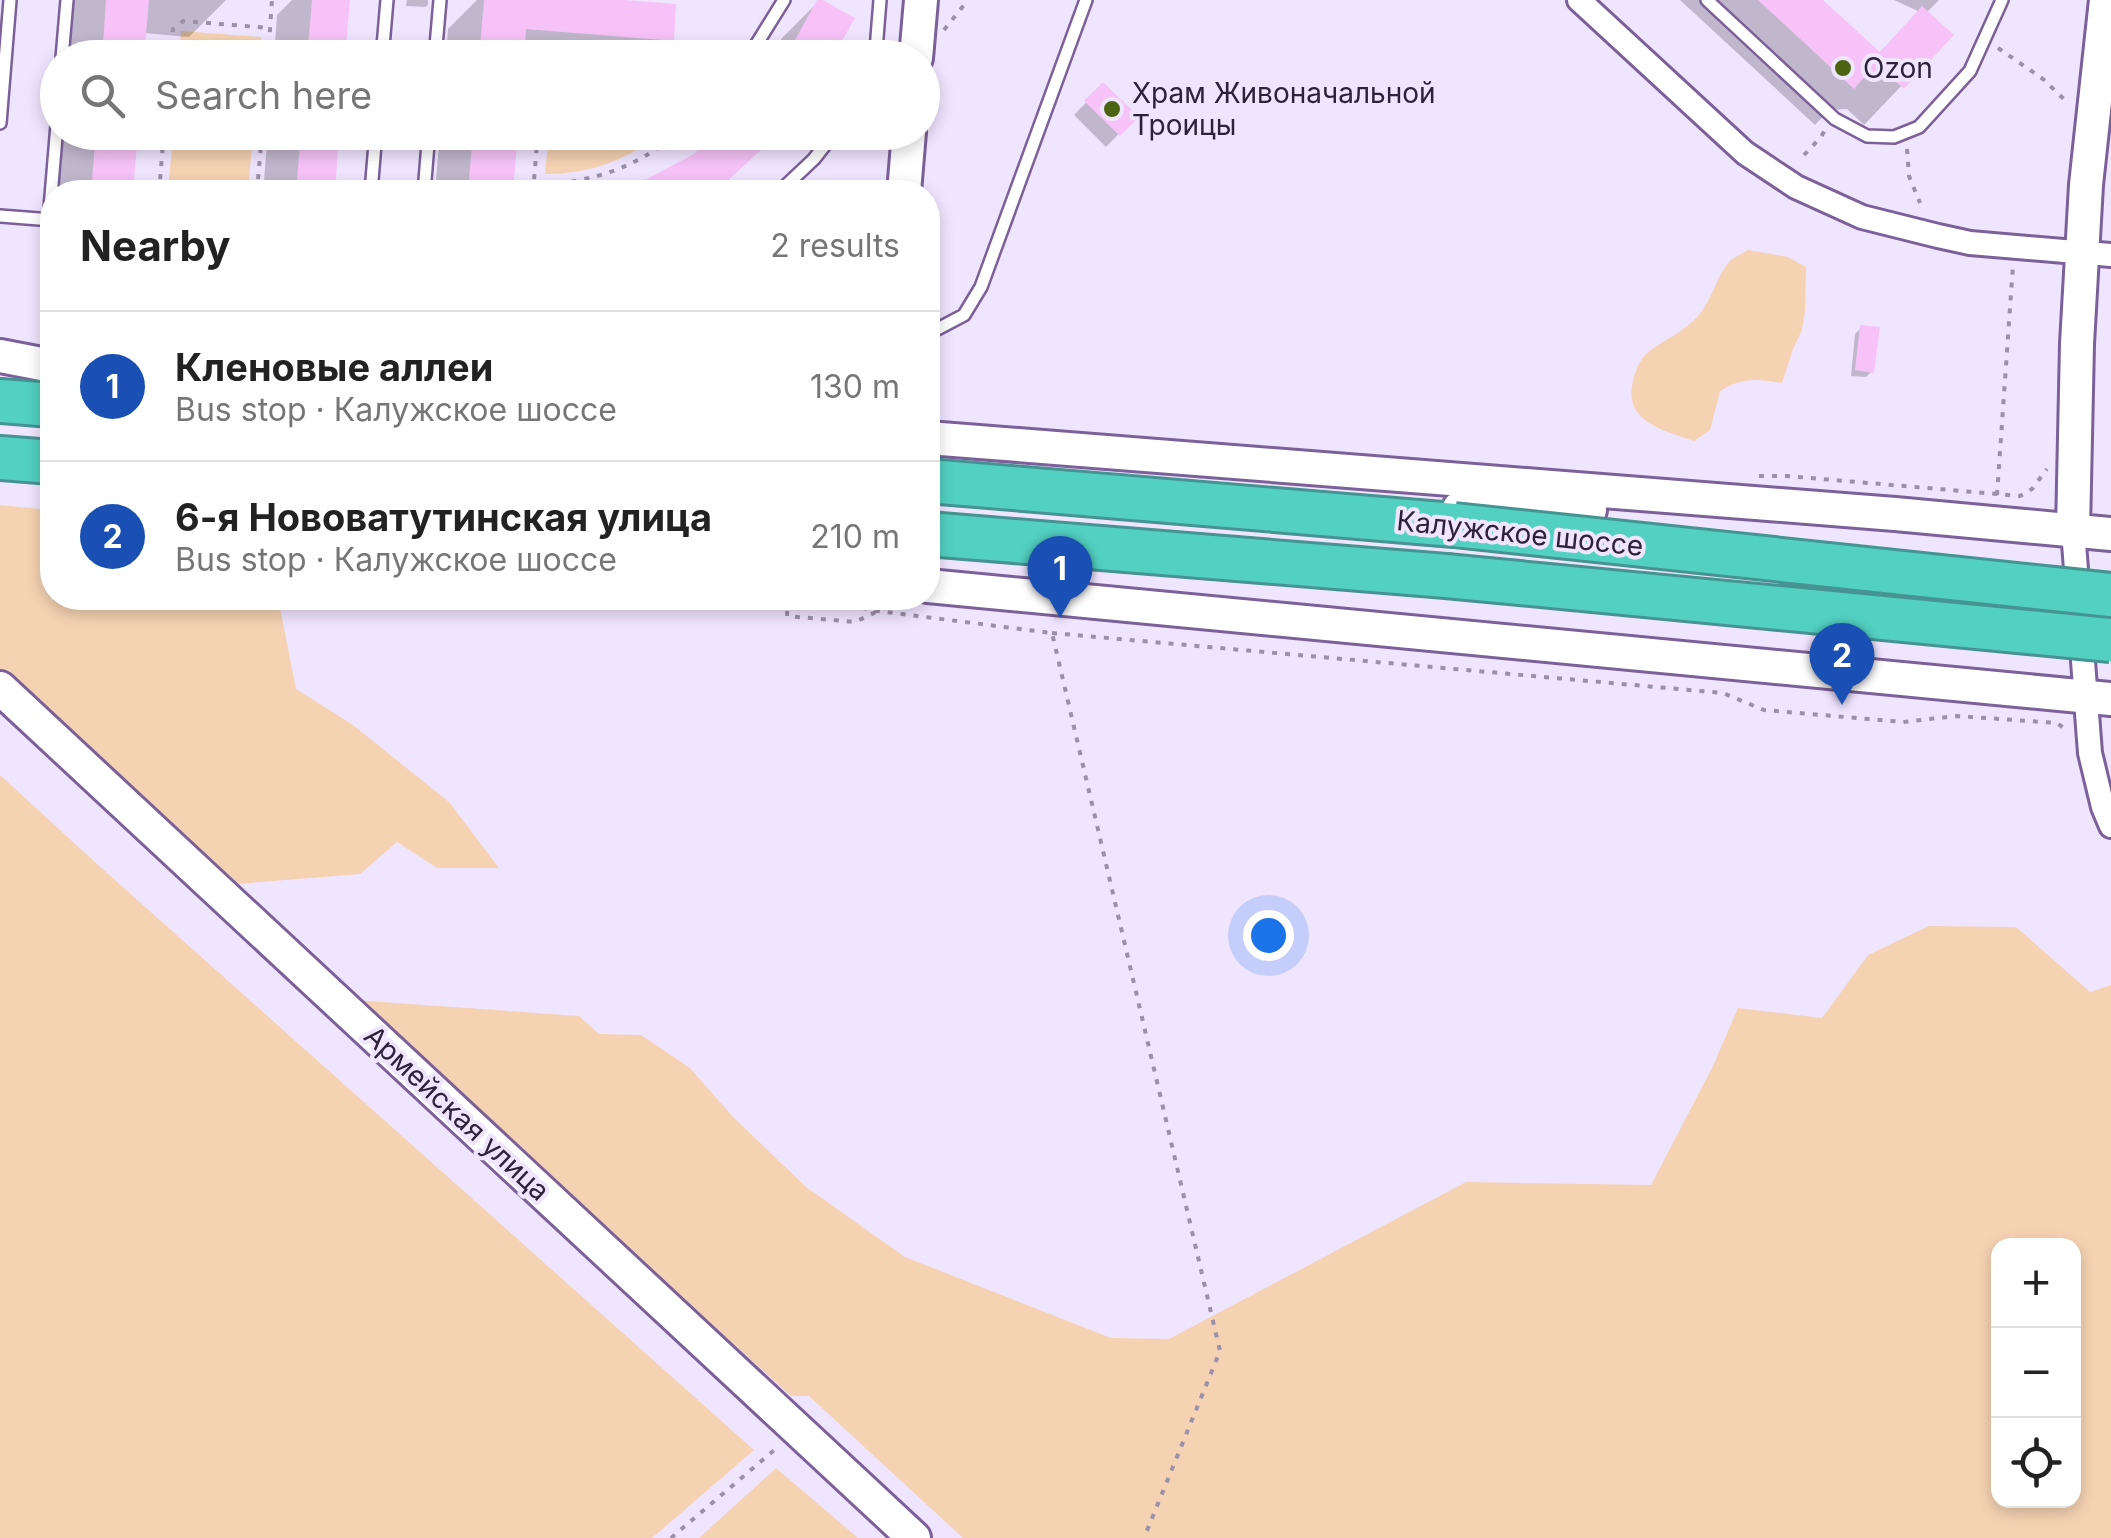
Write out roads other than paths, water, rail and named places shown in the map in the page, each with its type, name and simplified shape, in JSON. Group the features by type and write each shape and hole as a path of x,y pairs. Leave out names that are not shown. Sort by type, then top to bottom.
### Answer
{"highway":[{"path":"0,401 40,404"},
{"path":"0,458 40,461"},
{"name":"Калужское шоссе","path":"940,482 1454,525 2111,595"},
{"name":"Калужское шоссе","path":"940,535 1446,576 2111,640"}],"street":[{"path":"2106,0 2086,184 2097,254 2077,344 2073,530 2098,698 2089,745 2102,807 2111,826"},
{"path":"1582,1 1745,153 1796,187 1862,217 1938,236 1970,243 2097,254"},
{"path":"927,40 930,9"},
{"path":"907,180 914,150"},
{"path":"0,356 40,361"},
{"path":"940,439 2111,534"},
{"path":"1207,505 1894,514"},
{"path":"940,587 2098,698"},
{"name":"Армейская улица","path":"0,688 914,1538"}],"lane":[{"path":"0,123 10,0"},
{"path":"63,40 66,0"},
{"path":"384,40 387,0"},
{"path":"437,40 440,0"},
{"path":"759,40 784,0"},
{"path":"875,40 880,0"},
{"path":"940,328 964,315 981,287 1086,0"},
{"path":"1707,0 1830,114 1866,136 1894,136 1919,127 1970,70 2000,0"},
{"path":"54,180 56,150"},
{"path":"373,180 375,150"},
{"path":"425,180 428,150"},
{"path":"792,180 821,150"},
{"path":"0,216 40,219"}],"place":[{"name":"Ozon","path":"1843,68"},
{"name":"Храм Живоначальной Троицы","path":"1112,109"},
{"name":"Кленовые аллеи","path":"1060,618"},
{"name":"6-я Нововатутинская улица","path":"1842,705"}]}
